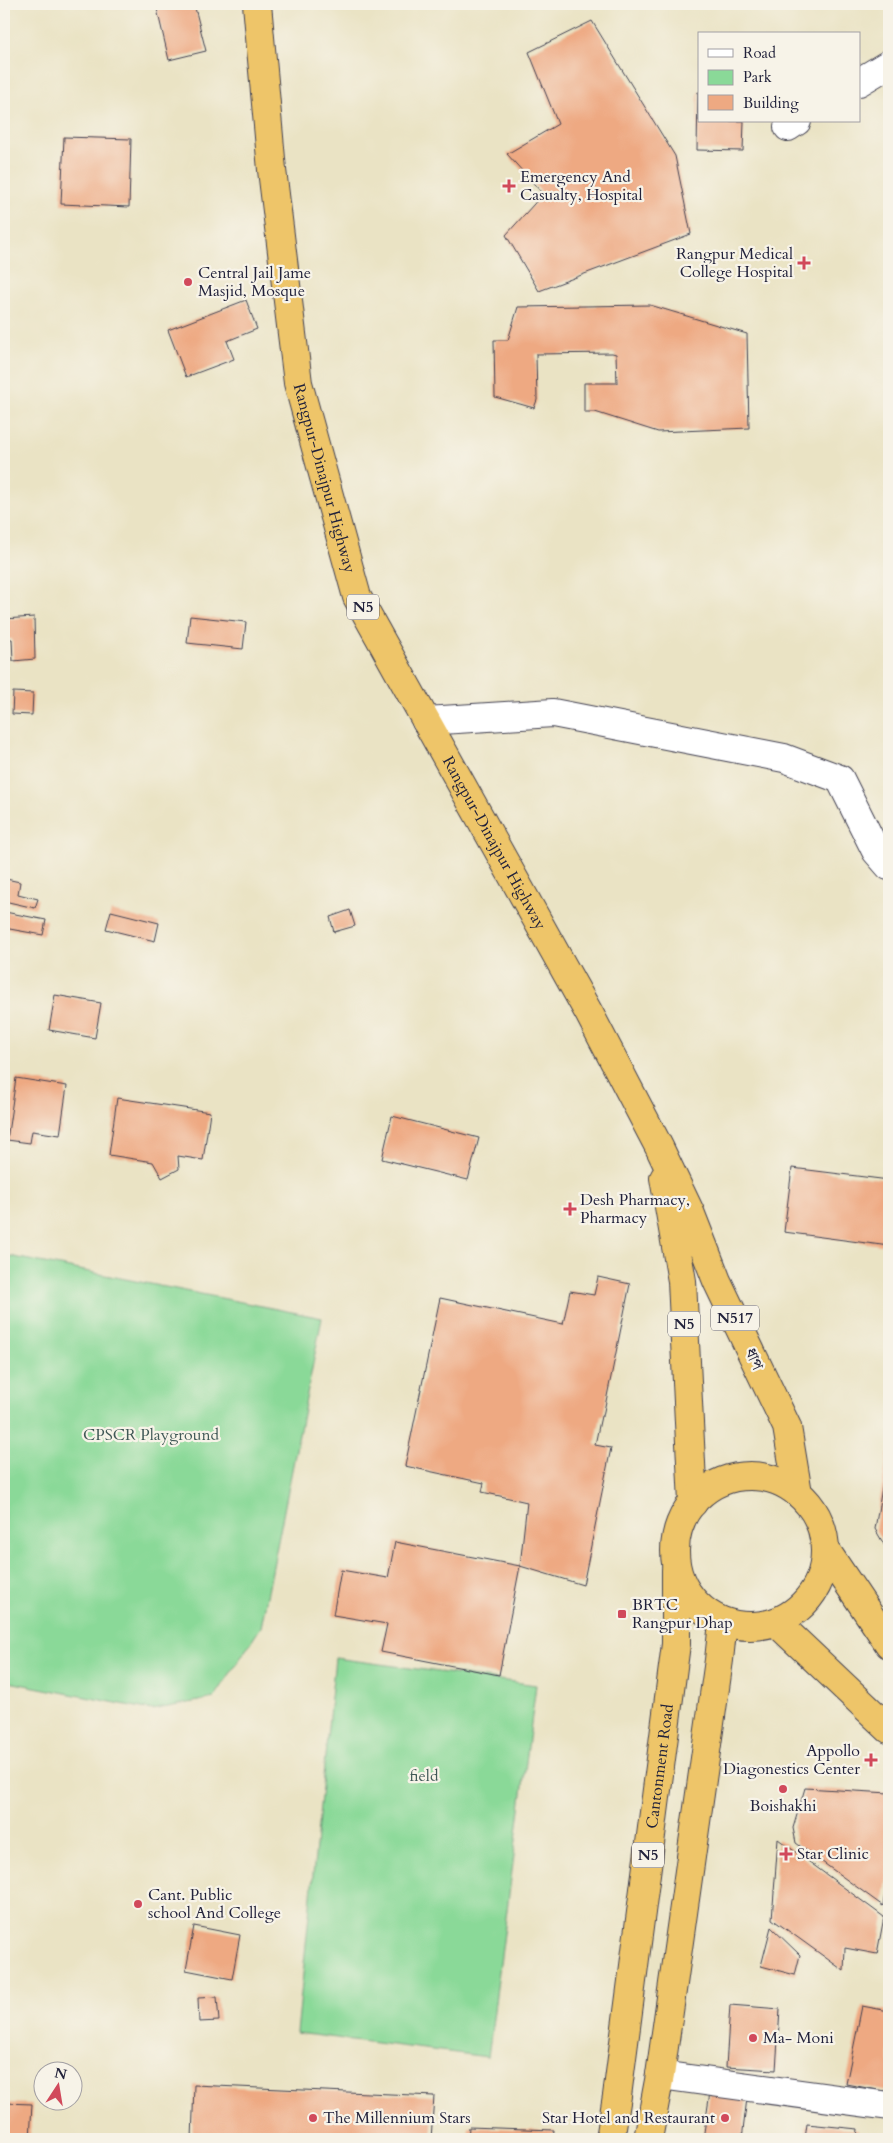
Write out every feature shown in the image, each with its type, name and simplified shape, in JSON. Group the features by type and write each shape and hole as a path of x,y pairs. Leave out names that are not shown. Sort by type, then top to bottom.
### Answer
{"highway":[{"name":"Rangpur-Dinajpur Highway","path":"257,4 272,170 298,383 357,597 590,1015 658,1147"},
{"name":"ধাপ","path":"658,1147 690,1212 716,1280 787,1427 798,1493"},
{"name":"N5","path":"658,1147 682,1281 693,1503"},
{"name":"N5","path":"738,1476 770,1479 798,1493 818,1518 825,1548 820,1579 802,1606 776,1622 744,1627 723,1622 690,1598 676,1570 675,1538 686,1509 693,1503 709,1487 738,1476"},
{"path":"825,1548 889,1644"},
{"name":"Cantonment Road","path":"610,2139 619,2086 676,1644 676,1570"},
{"path":"648,2139 660,2075 723,1622"},
{"path":"776,1622 889,1729"}],"street":[{"path":"860,81 889,64"},
{"path":"426,721 553,712 784,758 840,779 876,851 889,866"},
{"path":"660,2075 889,2106"}],"green space":[{"name":"CPSCR Playground","path":"4,1255 322,1318 261,1627 214,1698 152,1710 4,1681"},
{"name":"field","path":"335,1658 536,1685 488,2057 297,2033"}],"building":[{"path":"177,4 194,4 206,51 169,60 157,9"},
{"path":"592,21 675,156 691,234 539,291 506,235 543,194 507,154 558,124 529,52"},
{"path":"698,92 698,122 744,122 743,151 697,150"},
{"path":"64,137 131,139 129,207 61,204"},
{"path":"246,300 257,329 227,341 234,359 186,377 168,330"},
{"path":"650,305 747,334 749,428 658,432 595,412 584,412 584,383 617,383 616,354 612,353 536,354 537,400 534,408 495,397 494,340 508,340 518,307"},
{"path":"190,616 246,622 243,649 187,643"},
{"path":"34,617 35,659 13,661 12,639 4,639 4,619"},
{"path":"13,692 33,693 32,715 12,714"},
{"path":"6,879 20,882 18,894 38,899 35,908 4,901"},
{"path":"350,910 355,926 334,932 330,917"},
{"path":"111,911 159,923 155,941 106,929"},
{"path":"5,912 46,920 43,935 4,928"},
{"path":"55,995 101,1003 95,1038 49,1030"},
{"path":"16,1078 67,1086 60,1135 32,1131 30,1143 7,1140"},
{"path":"117,1098 210,1112 203,1160 178,1156 179,1169 162,1178 153,1162 109,1155"},
{"path":"392,1116 479,1138 468,1180 382,1159"},
{"path":"792,1168 889,1180 889,1246 784,1232"},
{"path":"598,1277 630,1284 603,1416 601,1416 595,1445 611,1448 583,1585 520,1566 527,1502 482,1492 484,1483 405,1466 440,1298 563,1324 570,1291 594,1295"},
{"path":"889,1452 889,1553 875,1529"},
{"path":"395,1542 520,1566 499,1675 381,1652 387,1624 333,1615 341,1570 388,1578"},
{"path":"805,1788 889,1793 889,1866 883,1906 796,1843 793,1828"},
{"path":"778,1839 884,1917 877,1954 845,1948 844,1971 772,1919"},
{"path":"194,1926 240,1935 232,1979 186,1970"},
{"path":"771,1927 800,1955 795,1975 761,1966"},
{"path":"217,1997 219,2021 199,2022 198,1998"},
{"name":"Ma- Moni","path":"730,2005 780,2009 776,2070 726,2067"},
{"path":"862,2006 889,2011 889,2092 846,2084"},
{"name":"The Millennium Stars","path":"194,2085 434,2096 431,2139 192,2139"},
{"name":"Star Hotel and Restaurant","path":"710,2092 747,2098 742,2139 703,2139"},
{"path":"4,2103 32,2104 30,2139 4,2139"},
{"path":"807,2124 858,2129 857,2139 805,2139"},
{"path":"469,2127 554,2130 553,2139 468,2139"}],"place":[{"name":"Emergency And Casualty, Hospital","path":"509,186"},
{"name":"Rangpur Medical College Hospital","path":"804,263"},
{"name":"Central Jail Jame Masjid, Mosque","path":"188,282"},
{"name":"Desh Pharmacy, Pharmacy","path":"570,1209"},
{"name":"BRTC Rangpur Dhap","path":"622,1614"},
{"name":"Appollo Diagonestics Center","path":"871,1760"},
{"name":"Boishakhi","path":"783,1789"},
{"name":"Star Clinic","path":"786,1854"},
{"name":"Cant. Public school And College","path":"138,1904"},
{"name":"Ma- Moni","path":"753,2038"},
{"name":"The Millennium Stars","path":"313,2118"},
{"name":"Star Hotel and Restaurant","path":"725,2118"}]}
